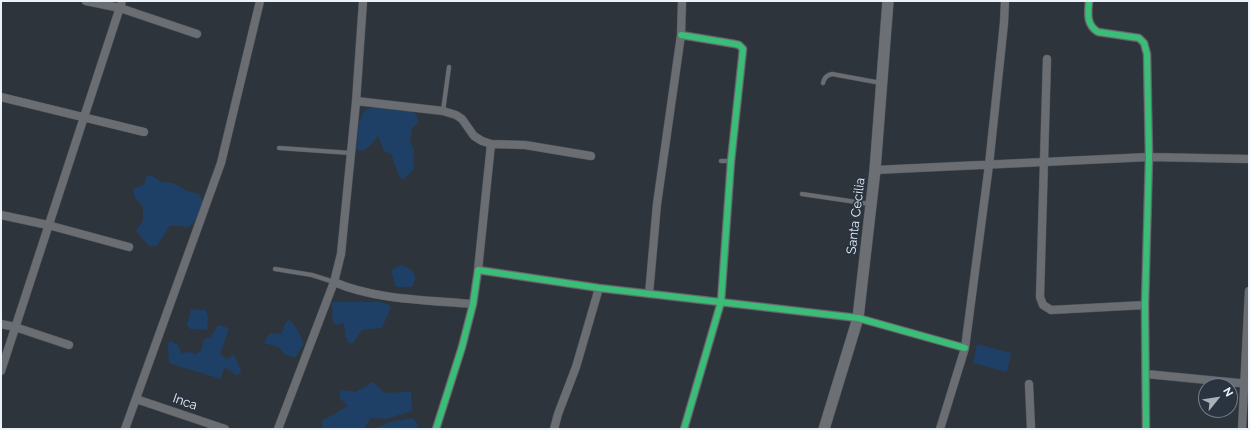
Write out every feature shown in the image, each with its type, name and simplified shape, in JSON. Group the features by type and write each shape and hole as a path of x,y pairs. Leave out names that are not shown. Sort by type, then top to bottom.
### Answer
{"street":[{"path":"86,1 121,5 197,34"},
{"path":"125,429 221,162 260,1"},
{"path":"278,429 334,282 342,248 356,101 363,1"},
{"path":"649,294 657,204 681,35 682,1"},
{"name":"Santa Cecilia","path":"824,429 858,318 875,170 888,1"},
{"path":"940,429 965,348 988,165 1006,1"},
{"path":"1089,1 1089,22 1094,30 1098,32 1139,38 1142,40 1146,48 1149,157 1145,305 1146,429"},
{"path":"1,371 121,5"},
{"path":"681,35 735,44 739,45 742,50 731,162 721,302 684,429"},
{"path":"1047,59 1040,297 1043,305 1051,310 1145,305"},
{"path":"1,97 144,132"},
{"path":"356,101 443,111 456,115 466,124 474,136 491,144 525,145 591,156"},
{"path":"436,429 462,347 473,304 491,144"},
{"path":"875,170 1149,157 1249,160"},
{"path":"1,215 48,225 129,247"},
{"path":"478,270 599,288 858,318 965,348"},
{"path":"334,282 345,287 376,294 473,304"},
{"path":"554,429 558,414 576,367 599,288"},
{"path":"1242,429 1246,384 1249,291"},
{"path":"1,324 15,327 69,345"},
{"path":"1146,374 1246,384"},
{"path":"1029,384 1031,429"},
{"name":"Inca","path":"136,399 225,429"}],"lane":[{"path":"443,111 449,67"},
{"path":"823,83 827,76 832,74 882,83"},
{"path":"279,148 351,153"},
{"path":"721,161 731,162"},
{"path":"802,194 871,204"},
{"path":"275,269 312,275 334,282"}],"shaded area":[{"path":"377,106 388,109 408,110 415,114 417,118 418,123 412,128 410,142 414,149 413,170 404,179 400,178 391,154 384,151 378,136 370,146 363,151 356,149 358,128 361,118 365,111"},
{"path":"151,175 161,182 173,183 187,191 199,194 203,201 200,213 194,222 187,228 183,226 170,226 157,246 149,246 136,231 143,220 143,207 135,198 133,189 144,184 147,176"},
{"path":"401,265 412,270 415,275 412,287 396,287 391,270"},
{"path":"332,302 380,302 388,304 391,307 382,328 362,330 353,343 349,343 345,335 344,323 336,325 333,323"},
{"path":"191,309 206,310 208,317 207,330 190,329 187,325"},
{"path":"290,320 304,343 295,358 284,354 279,347 264,343 270,333 281,334 286,322"},
{"path":"218,325 229,328 220,354 227,359 234,355 241,370 240,374 236,375 226,368 223,370 221,379 169,363 168,343 171,341 178,345 181,353 192,352 194,355 201,351 204,339 211,337"},
{"path":"977,344 1011,353 1007,372 973,363"},
{"path":"373,382 385,393 411,392 412,411 386,419 371,418 363,429 323,429 322,421 348,406 340,398 340,390 356,392"},
{"path":"413,418 418,425 417,429 374,429 375,427 379,427 390,422"}],"cycle path":[{"path":"1089,1 1089,18 1091,26 1094,29 1098,32 1139,38 1144,43 1147,54 1149,157 1145,305 1146,429"},
{"path":"681,35 735,44 739,45 743,49 731,161 721,302 684,429"},
{"path":"436,429 462,347 473,304 478,270 599,288 858,318 965,348"}]}
